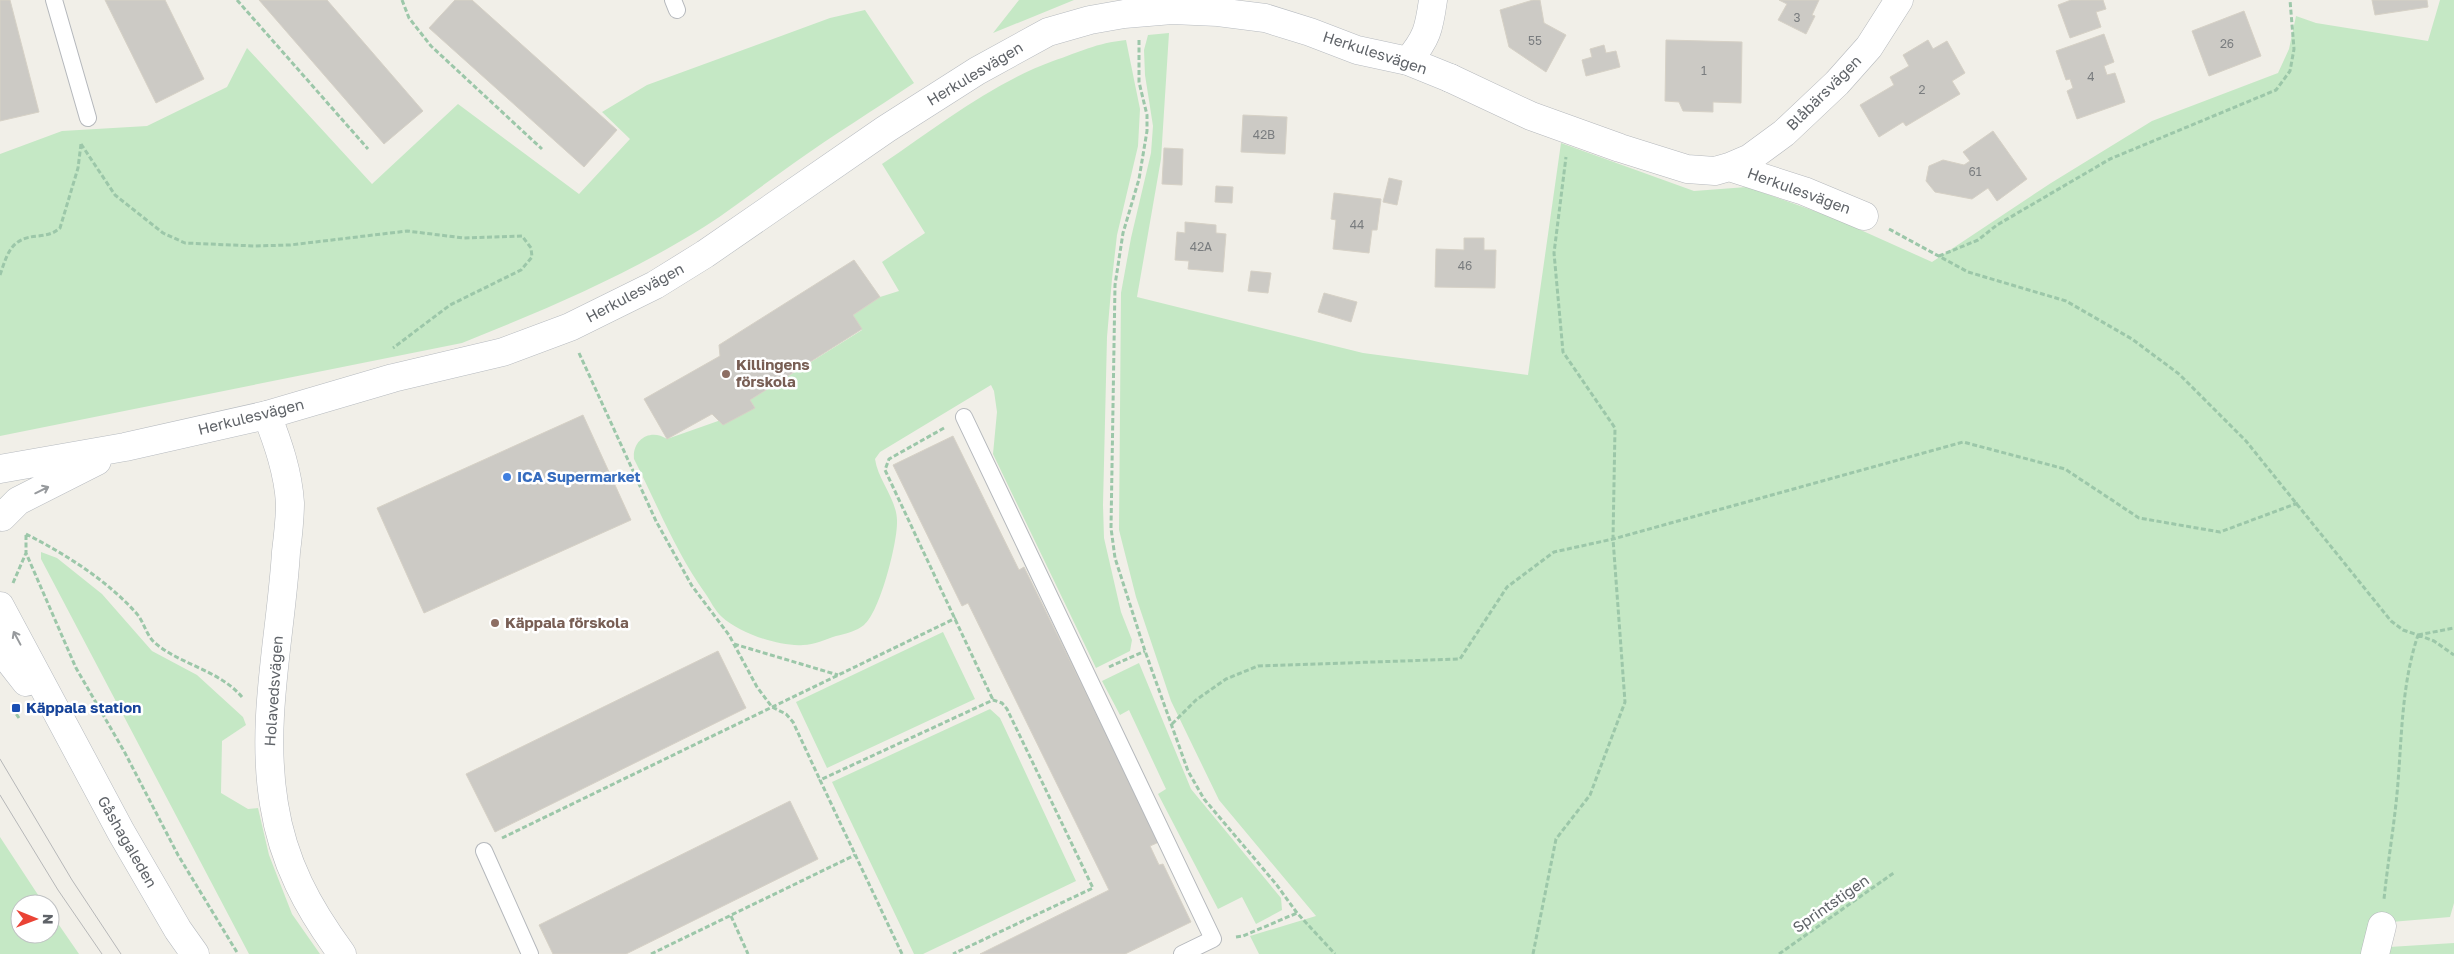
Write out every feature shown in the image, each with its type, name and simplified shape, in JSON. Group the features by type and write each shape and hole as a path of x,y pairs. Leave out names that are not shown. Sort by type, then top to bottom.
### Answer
{"street":[{"path":"1408,61 1419,48 1429,28 1433,0"},
{"name":"Blåbärsvägen","path":"1729,167 1750,158 1784,133 1837,83 1869,47 1899,0"},
{"name":"Herkulesvägen","path":"0,469 125,446 267,415 393,378 503,352 570,327 655,285 705,254 886,129 1014,50 1048,32 1090,20 1172,10 1218,12 1265,18 1310,32 1357,50 1408,61 1450,78 1531,116 1687,169 1714,171 1729,167 1804,191 1864,216"},
{"name":"Holavedsvägen","path":"267,415 283,462 290,504 271,707 270,769 274,805 286,854 301,893 342,954"},
{"name":"Herkulesvägen","path":"11,520 18,501 125,446"},
{"name":"Gåshagaleden","path":"6,597 64,728 154,890 195,954"},
{"name":"Gåshagaleden","path":"0,649 64,728"},
{"path":"2375,954 2382,926"}],"lane":[{"path":"54,0 88,118"},
{"path":"964,417 1213,939 1182,954"},
{"path":"484,852 530,954"}],"path":[{"path":"237,0 368,149"},
{"path":"402,0 409,18 431,46 542,149"},
{"path":"1939,256 1978,240 1997,225 2110,159 2276,90 2290,71 2294,50 2290,0"},
{"path":"1130,16 1140,82 1148,115 1139,179 1124,233 1115,285 1111,528 1115,558 1145,651 1188,771 1204,798 1276,884 1297,913 1335,954"},
{"path":"0,275 14,243 30,236 49,235 60,228 78,168 88,118"},
{"path":"1533,954 1556,838 1590,795 1625,702 1613,538 1615,428 1563,352 1554,253 1570,130"},
{"path":"82,144 115,195 163,233 185,243 255,246 290,245 407,231 464,238 522,236 527,240 531,248 532,257 521,270 450,305 432,316 389,352 393,378"},
{"path":"1864,216 1968,272 2066,301 2132,339 2179,374 2246,441 2298,503 2391,621 2403,630 2434,642 2454,655"},
{"path":"570,327 576,348 656,521 692,586 734,644 757,687 772,707 786,714 792,722 902,954"},
{"path":"953,954 1093,888 1007,709 993,700 885,470 885,465 889,459 964,417"},
{"path":"1172,724 1196,700 1226,679 1258,666 1460,659 1508,587 1554,552 1613,538 1963,442 2065,469 2139,518 2220,532 2298,503"},
{"path":"11,520 76,668 124,751 178,855 238,954"},
{"path":"11,520 105,584 138,615 147,634 154,643 224,682 246,702"},
{"path":"6,597 26,553"},
{"path":"484,852 501,839 956,618"},
{"path":"2418,635 2454,628"},
{"path":"2382,926 2390,840 2398,782 2399,741 2412,655 2418,635"},
{"path":"734,644 839,675"},
{"path":"1089,676 1145,651"},
{"path":"820,780 993,700"},
{"path":"651,954 855,855"},
{"name":"Sprintstigen","path":"1779,954 1896,872"},
{"path":"1213,939 1243,936 1297,913"},
{"path":"731,916 748,954"}],"green space":[{"path":"1019,0 1074,0 993,33"},
{"path":"2440,0 2454,0 2454,903 2450,917 2391,922 2389,947 2454,943 2454,954 1259,954 1250,936 1316,916 1219,800 1171,701 1136,597 1119,530 1121,293 1131,238 1151,153 1153,126 1145,75 1144,50 1148,35 1169,33 1161,159 1137,297 1363,353 1528,375 1561,143 1694,191 1747,187 1834,218 1932,262 2051,183 2152,121 2278,73 2289,49 2296,16 2316,23 2428,41"},
{"path":"865,10 914,83 809,153 704,227 616,276 524,318 462,343 0,436 0,154 62,131 147,126 227,87 247,48 372,184 458,104 579,194 630,139 602,112 647,85 830,18"},
{"path":"1126,40 1140,109 1138,146 1117,235 1112,279 1107,337 1103,505 1104,538 1121,612 1132,640 1130,651 1096,668 993,454 997,412 994,391 991,385 880,452 875,459 894,506 897,523 891,561 881,593 876,607 864,625 851,632 816,643 794,645 760,638 729,623 719,615 694,577 667,527 634,459 634,452 639,441 649,435 661,436 667,439 755,408 750,400 862,330 853,315 880,297 899,291 882,262 925,233 882,164 964,107 1007,82 1053,61 1088,48"},
{"path":"41,552 57,558 102,594 152,651 197,675 243,717 246,725 222,741 221,793 248,809 258,808 269,855 292,914 320,954 249,954 41,559"},
{"path":"943,632 975,699 827,768 796,702"},
{"path":"1139,663 1191,789 1281,898 1282,910 1256,924 1242,897 1218,909 1158,794 1166,789 1129,710 1120,715 1102,681"},
{"path":"990,709 1000,718 1076,881 923,954 914,954 832,782"},
{"path":"0,837 37,894 10,894 10,944 60,944 60,926 79,954 0,954"}],"building":[{"path":"0,0 10,0 39,112 0,121"},
{"path":"105,0 165,0 204,79 156,103"},
{"path":"259,0 327,0 423,111 384,144"},
{"path":"455,0 472,0 617,130 584,167 429,28"},
{"path":"1533,0 1540,0 1544,23 1566,35 1546,72 1509,47 1500,10"},
{"path":"1779,0 1819,0 1812,15 1815,16 1806,34 1778,20 1787,4"},
{"path":"2071,0 2103,0 2106,9 2096,12 2101,27 2070,38 2058,5"},
{"path":"2372,0 2427,0 2428,7 2375,15"},
{"path":"2244,11 2261,56 2209,76 2192,31"},
{"path":"2104,34 2114,62 2104,66 2107,75 2115,73 2125,102 2077,119 2067,91 2073,88 2070,79 2066,80 2056,51"},
{"path":"1666,40 1742,42 1741,103 1713,102 1713,112 1683,111 1679,102 1665,101"},
{"path":"1928,40 1933,49 1947,41 1965,73 1952,81 1960,94 1906,126 1903,122 1879,137 1860,105 1894,85 1890,77 1909,66 1903,55"},
{"path":"1604,45 1606,53 1616,51 1620,67 1586,76 1582,60 1592,57 1590,49"},
{"path":"1243,115 1287,117 1285,154 1241,152"},
{"path":"1993,131 2027,179 1997,201 1988,188 1972,199 1935,192 1926,181 1929,166 1943,160 1964,165 1970,161 1963,152"},
{"path":"1164,148 1183,149 1182,185 1162,184"},
{"path":"1389,178 1402,181 1397,205 1383,202"},
{"path":"1216,186 1233,187 1232,203 1215,202"},
{"path":"1334,193 1381,199 1377,230 1372,230 1369,253 1333,249 1336,220 1331,219"},
{"path":"1185,222 1216,225 1216,233 1226,234 1223,272 1188,269 1189,261 1175,260 1177,232 1185,233"},
{"path":"1464,238 1484,238 1484,250 1496,250 1495,288 1435,287 1436,249 1464,250"},
{"path":"854,260 880,297 853,315 862,329 750,400 755,408 723,425 712,414 667,439 644,399 720,356 719,345"},
{"path":"1251,271 1271,273 1268,293 1248,291"},
{"path":"1324,293 1357,302 1351,322 1318,312"},
{"path":"583,415 631,520 424,613 377,508"},
{"path":"953,436 1019,570 1024,567 1159,842 1150,846 1159,865 1163,864 1191,922 1125,954 980,954 1109,890 968,603 962,606 893,465"},
{"path":"718,651 746,708 495,832 466,774"},
{"path":"790,801 818,859 626,954 553,954 539,925"}],"tram line":[{"path":"0,759 72,880 121,954"},
{"path":"0,795 58,890 102,954"}],"place":[{"name":"Killingens förskola","path":"726,374"},
{"name":"ICA Supermarket","path":"507,477"},
{"name":"Käppala förskola","path":"495,623"},
{"name":"Käppala station","path":"16,708"}]}
